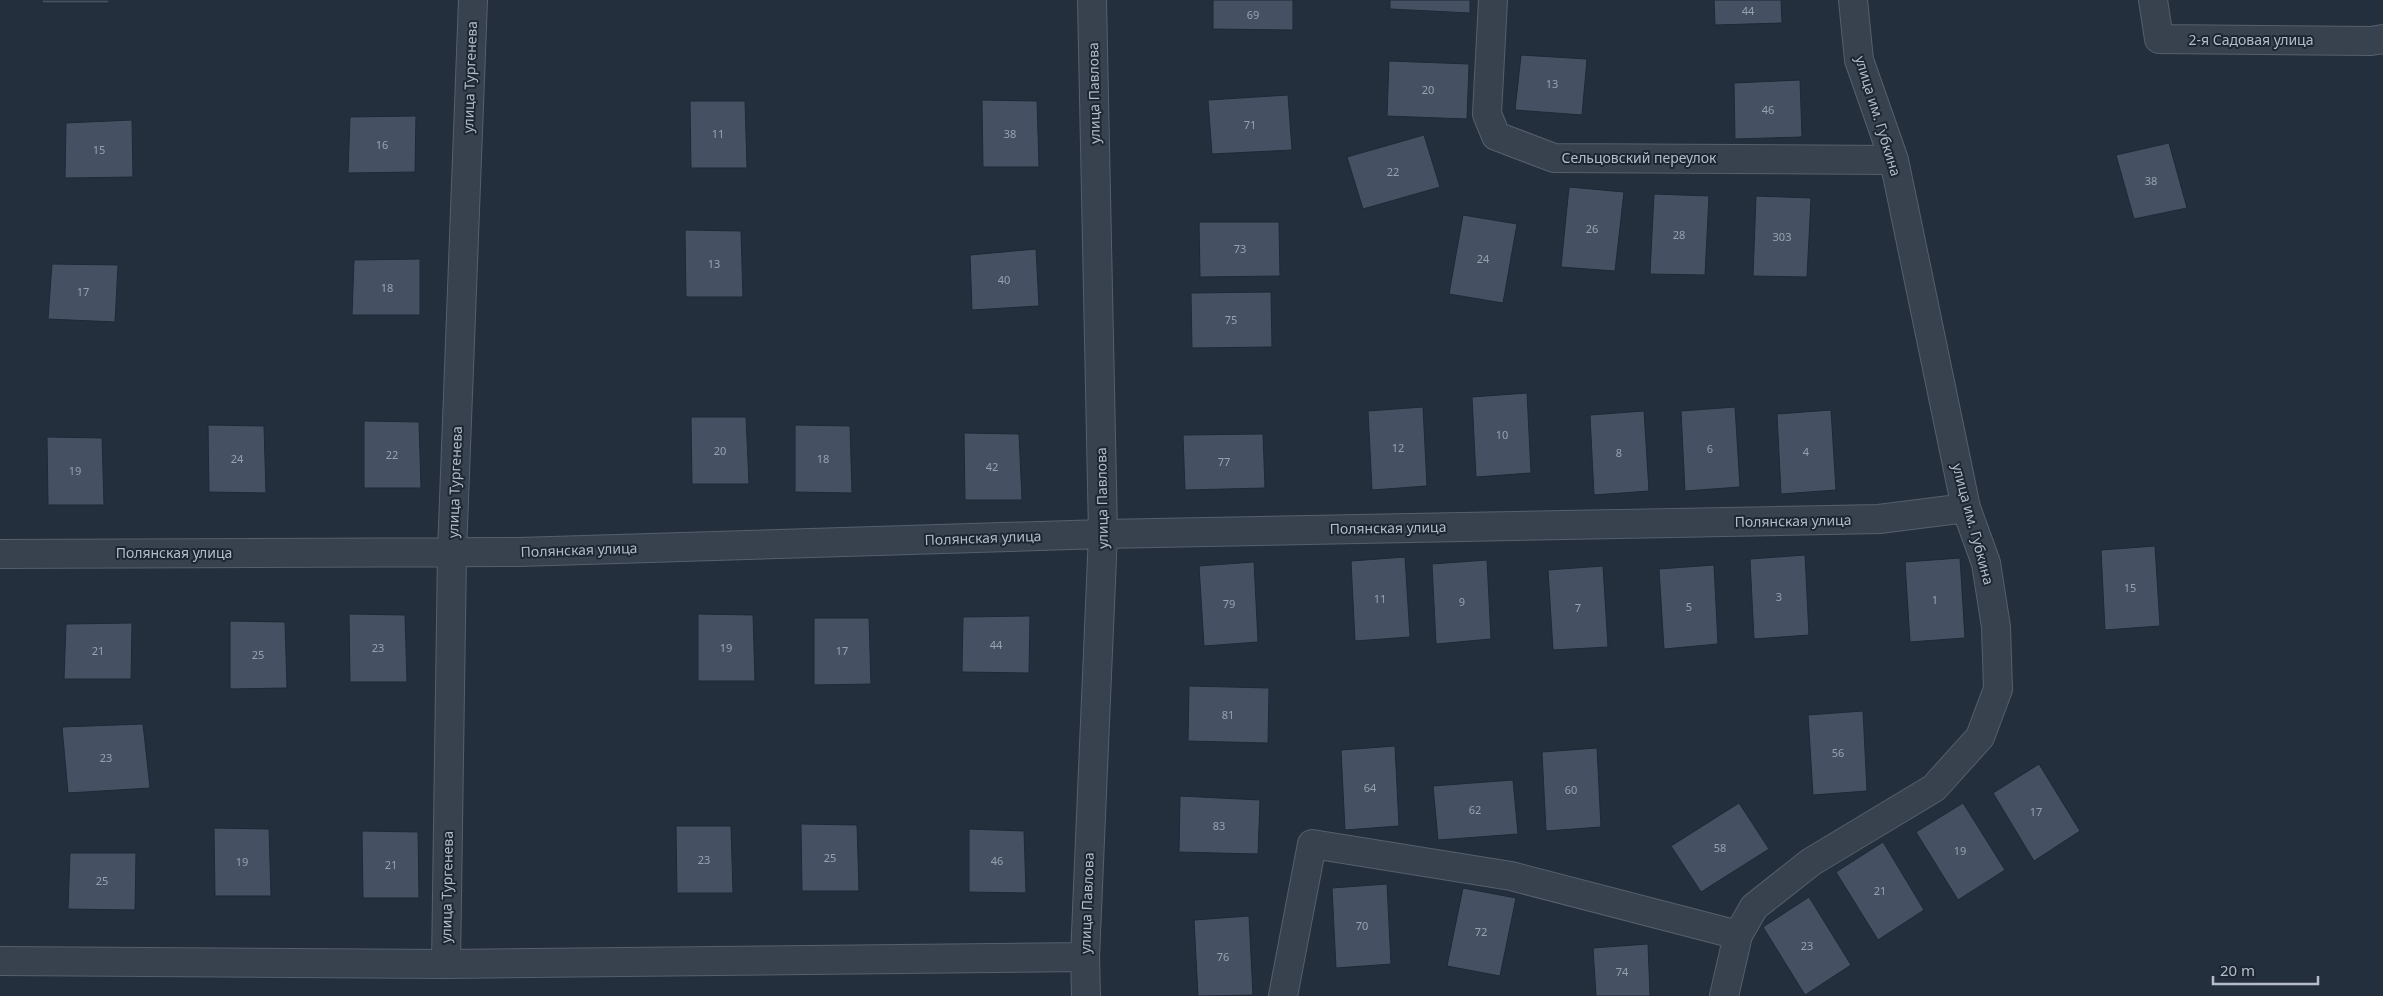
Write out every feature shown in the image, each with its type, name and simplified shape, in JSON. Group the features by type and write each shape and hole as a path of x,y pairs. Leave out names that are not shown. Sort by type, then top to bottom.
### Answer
{"street":[{"name":"улица Тургенева","path":"446,964 452,552 473,0"},
{"name":"улица Павлова","path":"1086,996 1085,957 1104,534 1092,0"},
{"name":"Сельцовский переулок","path":"1493,0 1487,114 1496,136 1554,158 1894,160"},
{"name":"улица им. Губкина","path":"1724,996 1738,935 1754,907 1812,862 1934,788 1980,737 1998,689 1996,627 1986,563 1966,508 1894,160 1860,60 1853,0"},
{"name":"2-я Садовая улица","path":"2153,0 2159,40 2383,39"},
{"name":"Полянская улица","path":"0,554 519,552 1104,534 1880,519 1966,508"},
{"path":"1283,996 1312,844 1511,876 1738,935"},
{"path":"0,961 446,964 1085,957"}],"building":[{"path":"42,0 109,0 109,3 42,3"},
{"path":"1213,0 1293,0 1293,30 1213,29"},
{"path":"1390,0 1470,0 1470,13 1390,9"},
{"path":"1714,0 1781,0 1782,23 1715,25"},
{"path":"1521,55 1587,59 1582,115 1515,110"},
{"path":"1389,61 1469,64 1467,119 1387,116"},
{"path":"1800,80 1802,137 1735,139 1734,83"},
{"path":"1288,95 1292,150 1212,154 1208,100"},
{"path":"982,100 1037,101 1039,167 983,167"},
{"path":"690,101 745,101 747,168 691,168"},
{"path":"416,116 415,172 348,173 350,117"},
{"path":"132,120 133,177 65,178 66,123"},
{"path":"1424,135 1440,187 1363,209 1347,157"},
{"path":"2169,143 2187,208 2134,219 2116,155"},
{"path":"1569,187 1624,192 1615,271 1561,267"},
{"path":"1654,194 1709,196 1705,275 1650,274"},
{"path":"1756,196 1811,198 1807,277 1753,276"},
{"path":"1463,215 1517,224 1503,303 1449,294"},
{"path":"1199,222 1279,222 1280,276 1200,277"},
{"path":"685,230 741,231 743,297 686,297"},
{"path":"1036,249 1039,306 972,310 970,255"},
{"path":"420,259 420,315 352,315 354,260"},
{"path":"52,264 118,265 115,322 48,319"},
{"path":"1271,292 1272,347 1192,348 1191,293"},
{"path":"1527,393 1531,473 1476,477 1472,397"},
{"path":"1423,407 1427,486 1372,490 1368,411"},
{"path":"1735,407 1740,487 1685,491 1681,411"},
{"path":"1831,410 1836,490 1781,494 1777,414"},
{"path":"1644,411 1649,491 1594,495 1590,415"},
{"path":"691,417 746,417 749,484 692,484"},
{"path":"364,421 419,422 421,488 364,488"},
{"path":"208,425 264,426 266,493 209,492"},
{"path":"795,425 850,426 852,493 795,492"},
{"path":"964,433 1019,434 1022,500 965,500"},
{"path":"1263,434 1265,488 1185,490 1183,435"},
{"path":"47,437 102,438 104,505 48,505"},
{"path":"2155,546 2160,626 2105,630 2101,550"},
{"path":"1805,555 1809,635 1754,639 1750,559"},
{"path":"1405,557 1410,637 1355,641 1351,561"},
{"path":"1960,558 1965,638 1910,642 1905,562"},
{"path":"1487,560 1491,639 1436,644 1432,564"},
{"path":"1254,562 1258,642 1204,646 1199,566"},
{"path":"1714,565 1718,644 1664,649 1659,569"},
{"path":"1603,566 1608,647 1553,650 1548,570"},
{"path":"349,614 405,615 407,682 350,682"},
{"path":"698,614 753,615 755,681 698,681"},
{"path":"1030,616 1029,673 962,672 963,617"},
{"path":"814,618 869,618 871,684 814,685"},
{"path":"230,621 285,622 287,688 230,689"},
{"path":"132,623 131,679 64,679 66,624"},
{"path":"1189,686 1269,688 1268,743 1188,741"},
{"path":"1863,711 1867,791 1813,795 1808,715"},
{"path":"143,724 150,788 68,793 62,727"},
{"path":"1395,746 1399,826 1345,830 1341,750"},
{"path":"1597,748 1601,827 1546,831 1542,752"},
{"path":"2039,764 2080,831 2034,861 1993,793"},
{"path":"1513,780 1518,834 1438,840 1433,786"},
{"path":"1180,796 1260,800 1258,854 1179,852"},
{"path":"1739,803 1769,849 1701,892 1671,846"},
{"path":"1963,803 2005,870 1958,900 1916,832"},
{"path":"801,824 857,825 859,891 802,891"},
{"path":"676,826 731,826 733,893 677,893"},
{"path":"214,828 269,829 271,896 215,896"},
{"path":"969,829 1024,831 1026,893 969,892"},
{"path":"362,831 418,832 419,898 363,898"},
{"path":"1883,842 1924,910 1878,940 1836,872"},
{"path":"70,853 136,853 135,910 68,909"},
{"path":"1387,884 1391,964 1336,968 1332,888"},
{"path":"1463,888 1516,898 1500,976 1447,966"},
{"path":"1809,897 1851,965 1805,995 1763,927"},
{"path":"1249,916 1253,995 1198,996 1194,920"},
{"path":"1648,944 1650,996 1596,996 1593,948"}]}
